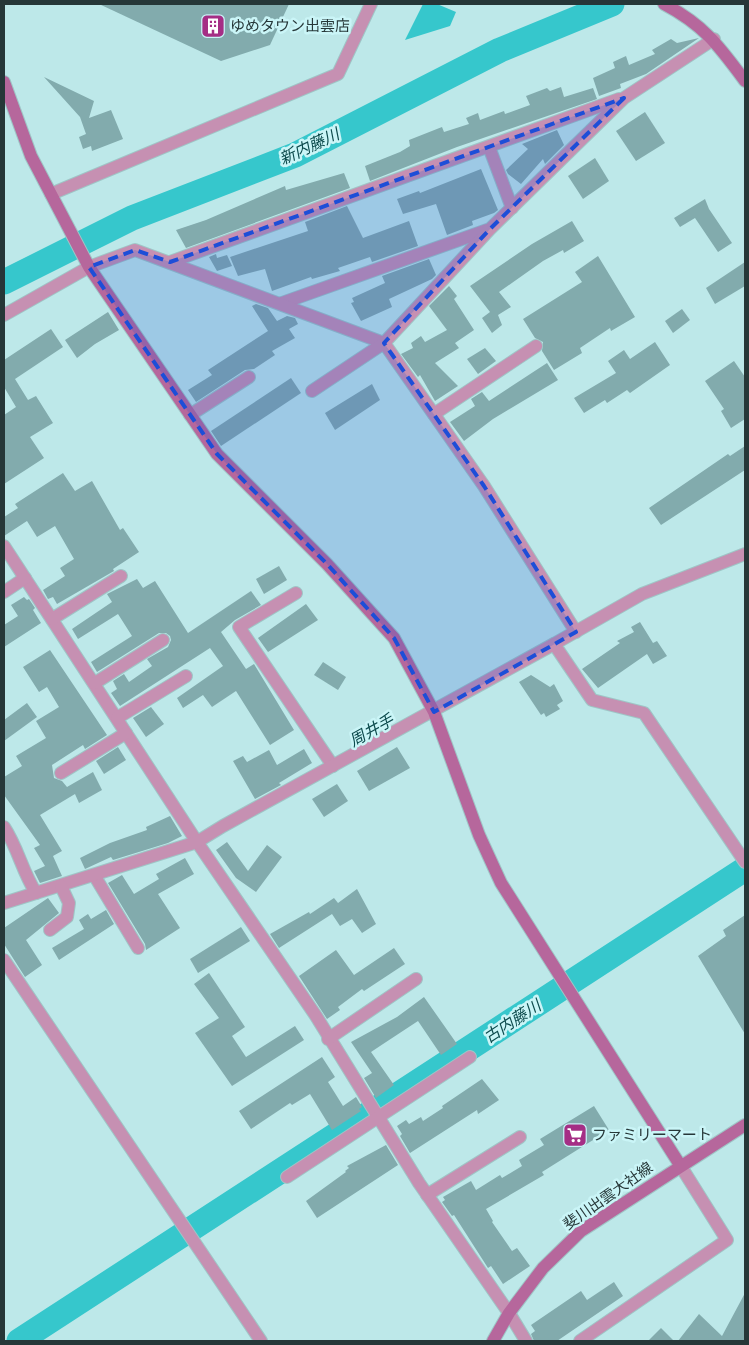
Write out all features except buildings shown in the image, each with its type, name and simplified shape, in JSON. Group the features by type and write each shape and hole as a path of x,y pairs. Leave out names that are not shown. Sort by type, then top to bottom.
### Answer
{"street":[{"path":"51,194 338,74 371,4"},
{"path":"664,4 682,14 714,39 745,81"},
{"path":"312,390 384,343 490,229 624,98 714,39"},
{"path":"4,82 31,156 89,267 216,454 327,564 394,638 434,712 479,835 501,883 727,1240 580,1341"},
{"path":"170,262 624,98"},
{"path":"489,146 512,208"},
{"path":"282,303 490,229"},
{"path":"4,315 89,267 136,250 282,303 384,343 484,486 576,632"},
{"path":"434,414 536,346"},
{"path":"190,415 250,377"},
{"path":"4,546 197,842 251,918 427,1195 509,1313 526,1341"},
{"path":"4,904 197,842 434,712 642,594 745,554"},
{"path":"52,619 121,576"},
{"path":"4,592 25,578"},
{"path":"296,593 239,627 333,766"},
{"path":"94,683 163,640"},
{"path":"554,644 592,700 644,713 745,862"},
{"path":"117,718 186,676"},
{"path":"61,773 126,733"},
{"path":"4,826 15,844 24,874 36,893"},
{"path":"94,875 138,948"},
{"path":"50,930 67,917 69,903 61,886"},
{"path":"4,960 261,1341"},
{"path":"328,1039 416,979"},
{"path":"287,1177 378,1116 470,1058"},
{"name":"斐川出雲大社線","path":"493,1341 509,1313 543,1268 581,1231 680,1165 745,1125"},
{"path":"427,1195 520,1136"}],"highlighted area":[{"path":"624,98 490,229 384,343 484,486 576,632 434,712 394,638 327,564 217,454 89,267 135,250 170,262"}],"water":[{"path":"423,4 437,4 456,12 450,26 405,40"}],"waterway":[{"name":"新内藤川","path":"4,282 132,218 295,155 500,50 612,4"},
{"name":"古内藤川","path":"19,1341 745,869"}],"place":[{"name":"ゆめタウン出雲店","path":"213,26"},
{"name":"ファミリーマート","path":"575,1135"}],"water label":[{"name":"周井手","path":"371,730"}]}
